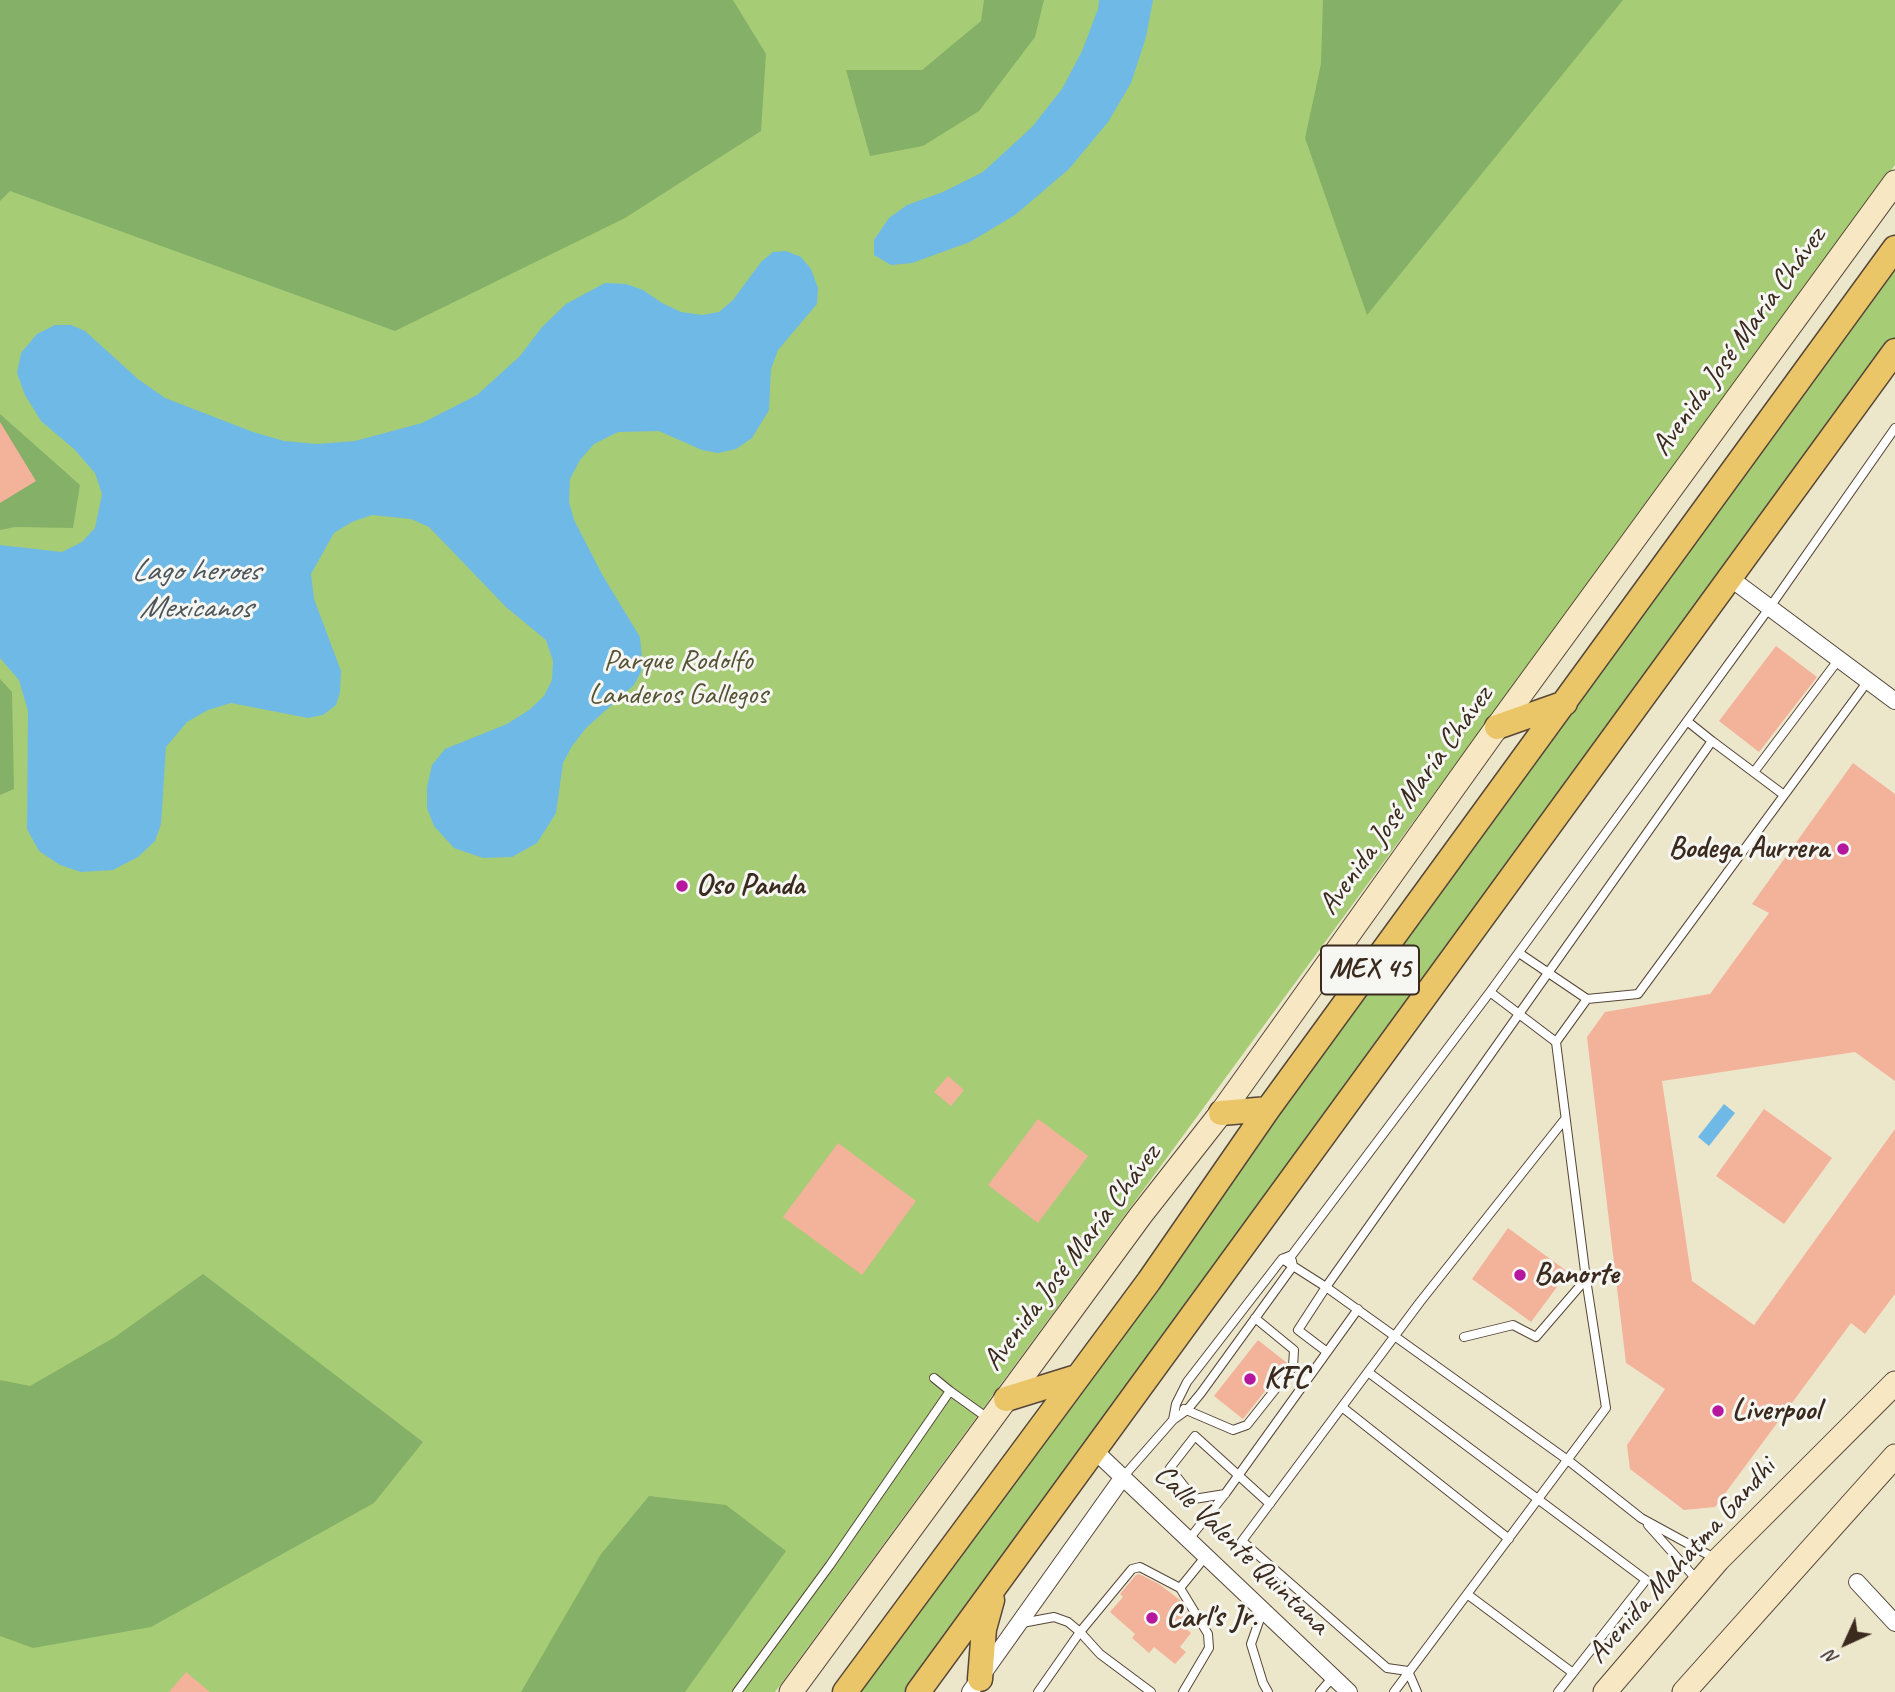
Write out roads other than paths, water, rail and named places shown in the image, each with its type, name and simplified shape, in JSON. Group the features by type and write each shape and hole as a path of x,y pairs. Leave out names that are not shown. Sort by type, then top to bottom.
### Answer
{"main road":[{"name":"MEX 45","path":"845,1692 1149,1281 1268,1110 1895,248"},
{"name":"MEX 45","path":"918,1692 1895,351"},
{"path":"1872,383 1895,375"},
{"path":"1497,727 1565,704"},
{"path":"1221,1114 1268,1110"},
{"path":"1006,1399 1077,1377"},
{"path":"975,1685 984,1629 1003,1576"}],"street":[{"name":"Avenida José María Chávez","path":"791,1692 1141,1215 1221,1114 1497,727 1895,182"},
{"path":"1730,578 1895,701"},
{"name":"Avenida Mahatma Gandhi","path":"1605,1692 1718,1560 1895,1383"},
{"name":"Calle Valente Quintana","path":"1094,1450 1349,1692"},
{"path":"1684,1692 1895,1456"},
{"path":"975,1685 1123,1477"},
{"path":"1857,1582 1895,1623"}],"lane":[{"path":"1173,1420 1176,1404 1187,1382 1282,1259 1292,1255 1519,953 1770,607 1895,428"},
{"path":"1754,772 1839,659"},
{"path":"1519,953 1587,999 1638,994 1868,681"},
{"path":"1687,721 1784,795"},
{"path":"1327,1352 1298,1330 1712,741"},
{"path":"1490,992 1556,1041"},
{"path":"1394,1692 1606,1408 1586,1279 1556,1041 1587,999"},
{"path":"1408,1671 1387,1668 1242,1541 1368,1372 1565,1118"},
{"path":"1123,1477 1173,1420 1187,1410 1293,1266 1292,1255"},
{"path":"1282,1259 1358,1309 1569,1461 1641,1518 1679,1557 1699,1583"},
{"path":"1464,1337 1513,1325 1536,1337 1586,1279"},
{"path":"1189,1539 1239,1475 1358,1309"},
{"path":"1176,1404 1233,1430 1247,1425 1293,1367 1294,1350 1255,1318"},
{"path":"1368,1372 1646,1580 1558,1692"},
{"path":"934,1378 991,1421"},
{"path":"737,1692 950,1391"},
{"path":"1342,1407 1509,1539"},
{"path":"1225,1494 1194,1499 1170,1468 1195,1436 1270,1504"},
{"path":"1641,1518 1718,1560"},
{"path":"1180,1588 1206,1556"},
{"path":"1038,1692 1080,1632 1132,1569 1140,1567 1180,1588 1208,1634 1209,1647 1183,1692"},
{"path":"1467,1594 1573,1673"},
{"path":"1263,1610 1251,1644 1268,1692"},
{"path":"1019,1624 1054,1617 1068,1622 1100,1654 1151,1692"},
{"path":"1408,1671 1418,1692"},
{"path":"1320,1692 1333,1677"}],"water":[{"path":"1099,0 1153,0 1146,37 1131,83 1108,122 1069,169 1015,215 970,242 912,263 891,265 874,255 874,240 889,218 907,205 943,192 983,172 1032,127 1062,89 1082,51"},
{"name":"Lago heroes Mexicanos","path":"786,251 801,257 811,269 818,288 817,304 778,350 771,369 769,410 752,438 736,449 718,453 702,450 659,431 618,432 594,444 580,460 570,479 569,502 574,520 603,576 640,637 641,672 634,685 586,728 572,746 563,763 556,813 537,843 512,857 483,858 454,848 434,826 427,808 427,787 432,765 445,749 507,724 529,710 544,696 552,680 553,661 546,640 506,607 429,527 411,519 372,515 352,522 334,533 311,574 314,599 341,671 336,705 323,715 308,718 231,703 208,710 187,722 166,747 161,824 155,841 138,857 113,870 81,872 60,865 39,851 27,829 28,711 19,680 0,658 0,545 62,552 82,542 95,528 102,494 95,473 74,449 41,421 25,395 17,373 21,353 37,334 55,325 71,325 85,331 138,379 165,398 253,432 284,441 317,444 355,441 422,423 477,395 520,356 542,327 566,304 605,283 626,284 643,290 681,312 702,315 719,312 733,300 761,262 773,252"},
{"path":"1724,1104 1735,1113 1709,1146 1698,1137"}],"place":[{"name":"Bodega Aurrera","path":"1843,849"},
{"name":"Oso Panda","path":"682,886"},
{"name":"Banorte","path":"1520,1275"},
{"name":"KFC","path":"1250,1379"},
{"name":"Liverpool","path":"1718,1411"},
{"name":"Carl's Jr.","path":"1152,1618"}],"park label":[{"name":"Parque Rodolfo Landeros Gallegos","path":"678,678"}]}
